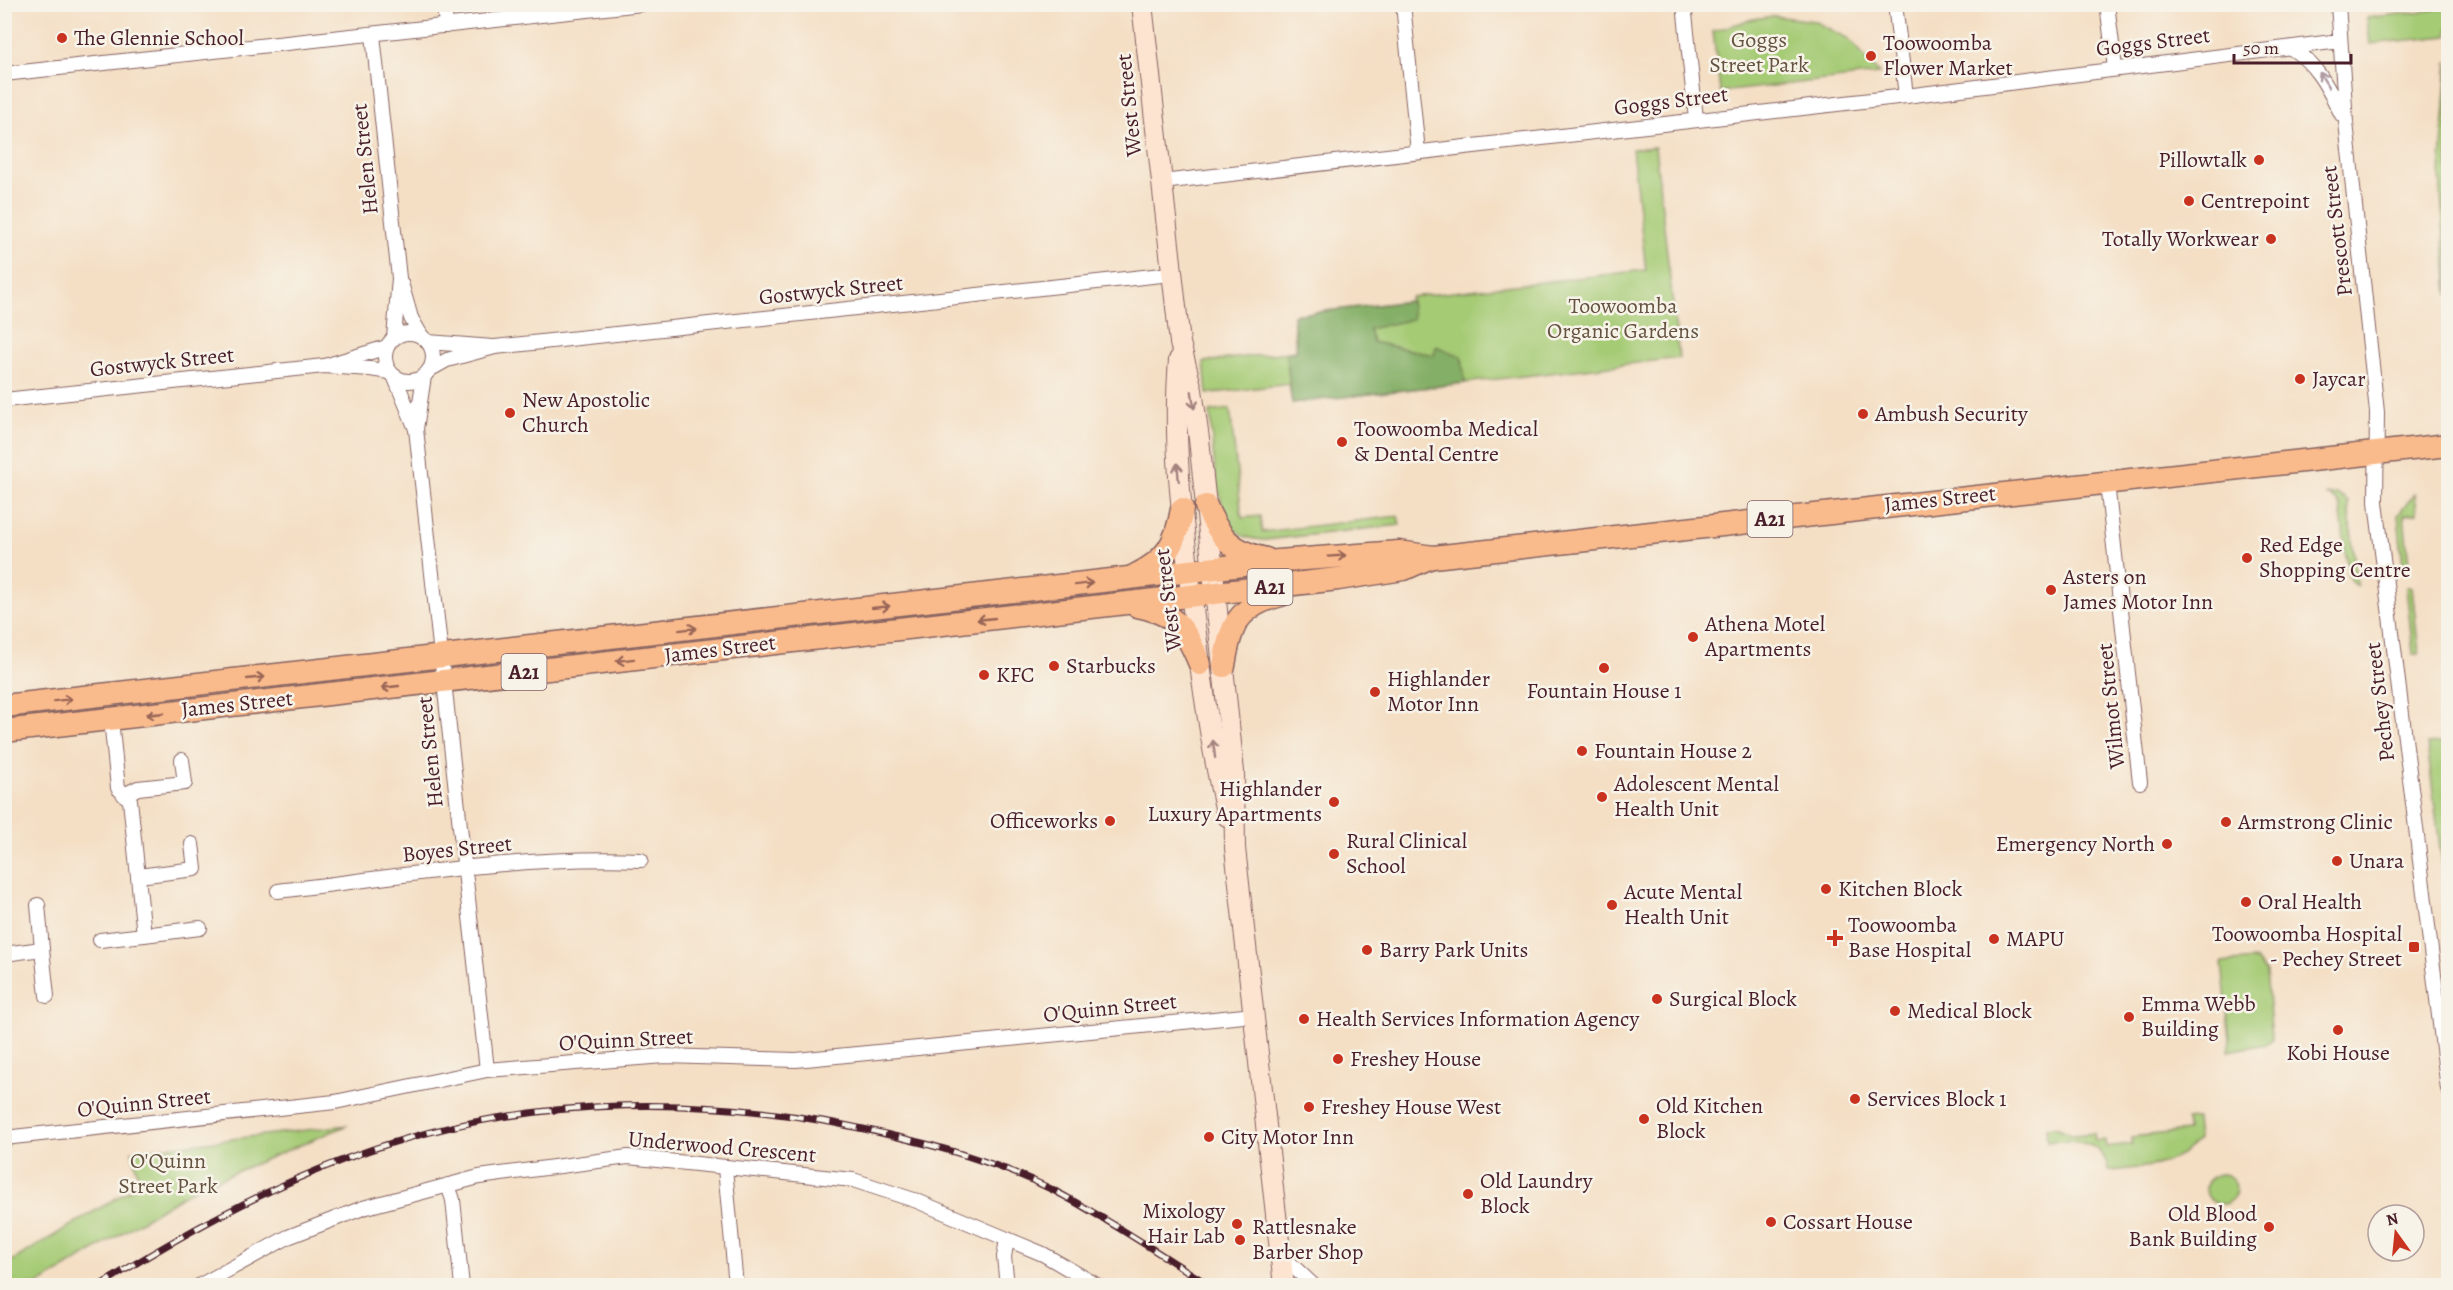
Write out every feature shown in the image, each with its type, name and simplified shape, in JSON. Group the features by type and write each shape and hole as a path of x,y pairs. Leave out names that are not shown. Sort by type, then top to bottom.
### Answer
{"highway":[{"name":"James Street","path":"4,706 1278,561 1399,552 1433,557 1979,494 2107,483 2448,445"},
{"path":"1206,506 1215,527 1231,546 1252,556 1278,561"},
{"path":"1128,579 1151,568 1167,553 1178,533 1182,509"},
{"name":"James Street","path":"4,731 1325,581 1404,569 1433,557"},
{"path":"1224,666 1233,627 1249,607 1263,600 1299,591 1325,581"},
{"path":"1122,604 1149,608 1175,620 1189,637 1200,664"}],"main road":[{"name":"West Street","path":"1142,4 1171,274 1180,343 1192,390 1216,593 1234,772 1235,848 1284,1286"},
{"name":"West Street","path":"1180,343 1176,438 1188,572 1219,784 1235,848"}],"street":[{"path":"444,4 446,26"},
{"path":"4,74 642,4"},
{"path":"1403,4 1418,152"},
{"path":"1684,4 1696,119"},
{"path":"1895,4 1906,96"},
{"path":"2107,4 2115,68"},
{"name":"Prescott Street","path":"2338,4 2346,122 2377,412 2376,453"},
{"name":"Helen Street","path":"373,34 399,278 411,318 425,339"},
{"name":"Goggs Street","path":"1162,182 1906,96 2340,40"},
{"path":"2291,48 2308,58 2318,71 2346,122"},
{"name":"Gostwyck Street","path":"427,373 447,360 495,347 1171,274"},
{"name":"Helen Street","path":"390,343 399,278"},
{"path":"408,333 425,339 433,356 427,373 410,381 392,375 384,358 390,343 408,333"},
{"name":"Gostwyck Street","path":"425,339 495,347"},
{"name":"Gostwyck Street","path":"324,366 390,343"},
{"name":"Gostwyck Street","path":"4,400 324,366 370,369 392,375"},
{"name":"Helen Street","path":"416,429 427,373"},
{"name":"Helen Street","path":"392,375 416,429 487,1070"},
{"name":"Pechey Street","path":"2376,453 2376,502 2448,1089"},
{"name":"Wilmot Street","path":"2107,483 2140,782"},
{"path":"111,718 118,788 130,800 144,935"},
{"path":"124,795 138,788 185,783 182,760"},
{"path":"138,876 195,869 192,844"},
{"name":"Boyes Street","path":"278,891 463,869 592,858 641,860"},
{"path":"38,905 47,996"},
{"path":"100,940 201,928"},
{"path":"4,954 42,949"},
{"name":"O'Quinn Street","path":"4,1138 335,1102 487,1070 664,1056 796,1060 1254,1015"},
{"name":"Underwood Crescent","path":"199,1286 288,1237 363,1208 479,1177 628,1157 853,1180 917,1201 1043,1254 1098,1286"},
{"path":"724,1168 736,1286"},
{"path":"447,1185 453,1200 462,1286"},
{"path":"1007,1239 1004,1257 1007,1286"},
{"path":"1281,1255 1314,1286"}],"green space":[{"path":"2448,8 2448,36 2370,44 2367,18"},
{"name":"Goggs Street Park","path":"1774,16 1814,21 1849,39 1879,74 1720,92 1713,31 1753,19"},
{"path":"2448,61 2448,296 2440,176"},
{"name":"Toowoomba Organic Gardens","path":"1655,147 1679,358 1292,403 1289,384 1207,394 1204,362 1296,351 1293,315 1410,301 1410,297 1646,270 1632,149"},
{"path":"1411,301 1413,319 1369,329 1373,342 1434,355 1436,346 1462,357 1465,383 1292,403 1286,353 1297,351 1293,315"},
{"path":"1230,409 1242,518 1260,516 1262,532 1398,516 1400,525 1265,540 1248,538 1239,533 1230,523 1219,493 1210,412"},
{"path":"2415,493 2417,513 2404,515 2409,566 2403,567 2398,515"},
{"path":"2337,494 2348,502 2357,586 2351,582 2348,574 2340,505 2334,498 2326,495"},
{"path":"2406,587 2412,587 2419,654 2413,654"},
{"path":"2448,742 2448,912 2427,744"},
{"path":"2256,960 2266,972 2272,1038 2267,1044 2228,1051 2230,1039 2222,963"},
{"path":"2196,1119 2198,1140 2177,1157 2146,1167 2108,1171 2106,1161 2094,1147 2067,1141 2047,1142 2046,1128 2055,1127 2073,1135 2094,1133 2095,1141 2105,1140 2106,1147 2132,1144 2132,1137 2187,1131 2186,1120"},
{"name":"O'Quinn Street Park","path":"348,1125 190,1191 38,1285 5,1285 5,1265 140,1184 132,1151"},
{"path":"2221,1174 2232,1178 2236,1189 2232,1200 2221,1204 2210,1200 2206,1189 2210,1178"}],"railway":[{"path":"99,1286 220,1216 283,1185 348,1158 415,1136 484,1120 555,1110 626,1106 697,1107 767,1113 837,1124 962,1154 1018,1174 1053,1190 1113,1224 1211,1286"}],"place":[{"name":"The Glennie School","path":"62,38"},
{"name":"Toowoomba Flower Market","path":"1871,56"},
{"name":"Pillowtalk","path":"2259,160"},
{"name":"Centrepoint","path":"2189,201"},
{"name":"Totally Workwear","path":"2271,239"},
{"name":"Jaycar","path":"2300,379"},
{"name":"New Apostolic Church","path":"510,413"},
{"name":"Ambush Security","path":"1863,414"},
{"name":"Toowoomba Medical & Dental Centre","path":"1342,442"},
{"name":"Red Edge Shopping Centre","path":"2247,558"},
{"name":"Asters on James Motor Inn","path":"2051,590"},
{"name":"Athena Motel Apartments","path":"1693,637"},
{"name":"Starbucks","path":"1054,666"},
{"name":"Fountain House 1","path":"1604,668"},
{"name":"KFC","path":"984,675"},
{"name":"Highlander Motor Inn","path":"1375,692"},
{"name":"Fountain House 2","path":"1582,751"},
{"name":"Adolescent Mental Health Unit","path":"1602,797"},
{"name":"Highlander Luxury Apartments","path":"1334,802"},
{"name":"Officeworks","path":"1110,821"},
{"name":"Armstrong Clinic","path":"2226,822"},
{"name":"Emergency North","path":"2167,844"},
{"name":"Rural Clinical School","path":"1334,854"},
{"name":"Unara","path":"2337,861"},
{"name":"Kitchen Block","path":"1826,889"},
{"name":"Oral Health","path":"2246,902"},
{"name":"Acute Mental Health Unit","path":"1612,905"},
{"name":"Toowoomba Base Hospital","path":"1835,938"},
{"name":"MAPU","path":"1994,939"},
{"name":"Toowoomba Hospital - Pechey Street","path":"2414,947"},
{"name":"Barry Park Units","path":"1367,950"},
{"name":"Surgical Block","path":"1657,999"},
{"name":"Medical Block","path":"1895,1011"},
{"name":"Emma Webb Building","path":"2129,1017"},
{"name":"Health Services Information Agency","path":"1304,1019"},
{"name":"Kobi House","path":"2338,1030"},
{"name":"Freshey House","path":"1338,1059"},
{"name":"Services Block 1","path":"1855,1099"},
{"name":"Freshey House West","path":"1309,1107"},
{"name":"Old Kitchen Block","path":"1644,1119"},
{"name":"City Motor Inn","path":"1209,1137"},
{"name":"Old Laundry Block","path":"1468,1194"},
{"name":"Cossart House","path":"1771,1222"},
{"name":"Mixology Hair Lab","path":"1237,1224"},
{"name":"Old Blood Bank Building","path":"2269,1227"},
{"name":"Rattlesnake Barber Shop","path":"1240,1240"}]}
